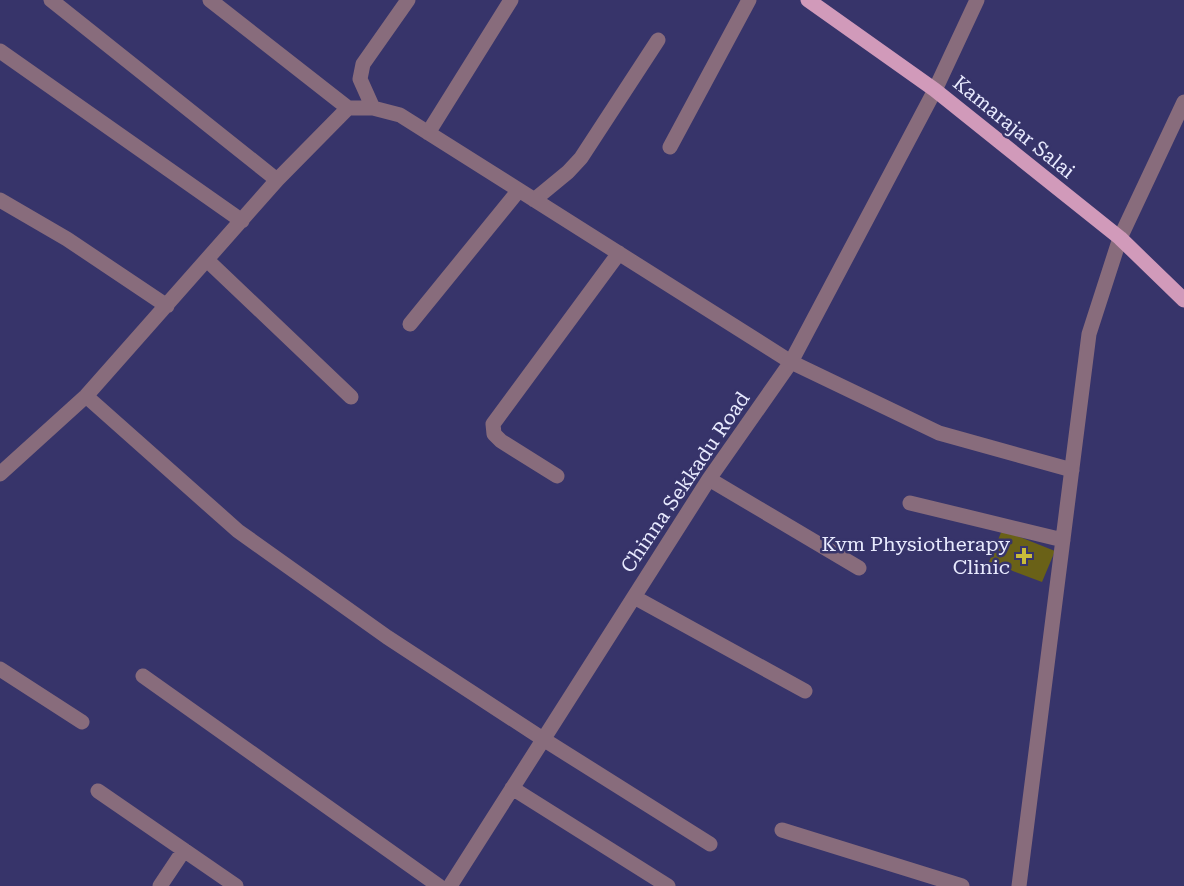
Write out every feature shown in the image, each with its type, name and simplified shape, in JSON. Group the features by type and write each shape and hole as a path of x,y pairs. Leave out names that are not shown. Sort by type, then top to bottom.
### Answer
{"main road":[{"name":"Kamarajar Salai","path":"808,0 935,90 1120,238 1184,300"}],"street":[{"path":"51,0 278,180"},
{"path":"210,0 348,108 373,108 400,115 791,362 939,433 1072,470"},
{"path":"373,108 360,79 363,64 408,0"},
{"path":"428,133 511,0"},
{"path":"670,147 749,0"},
{"name":"Chinna Sekkadu Road","path":"450,886 709,479 791,362 935,90 977,0"},
{"path":"534,200 581,158 658,40"},
{"path":"0,51 242,221"},
{"path":"1018,886 1089,334 1120,238 1184,102"},
{"path":"0,474 86,396 278,180 348,108"},
{"path":"410,324 519,190"},
{"path":"0,200 67,238 167,306"},
{"path":"558,476 501,441 494,434 493,424 619,254"},
{"path":"207,260 351,397"},
{"path":"86,396 238,531 387,638 543,740 710,844"},
{"path":"709,479 859,568"},
{"path":"910,503 1062,540"},
{"path":"634,597 805,691"},
{"path":"0,669 82,722"},
{"path":"143,676 439,886"},
{"path":"512,788 668,886"},
{"path":"98,791 236,886"},
{"path":"782,830 962,886"},
{"path":"160,886 184,850"}],"building":[{"path":"1002,530 1055,551 1042,582 989,562"}],"place":[{"name":"Kvm Physiotherapy Clinic","path":"1024,556"}]}
